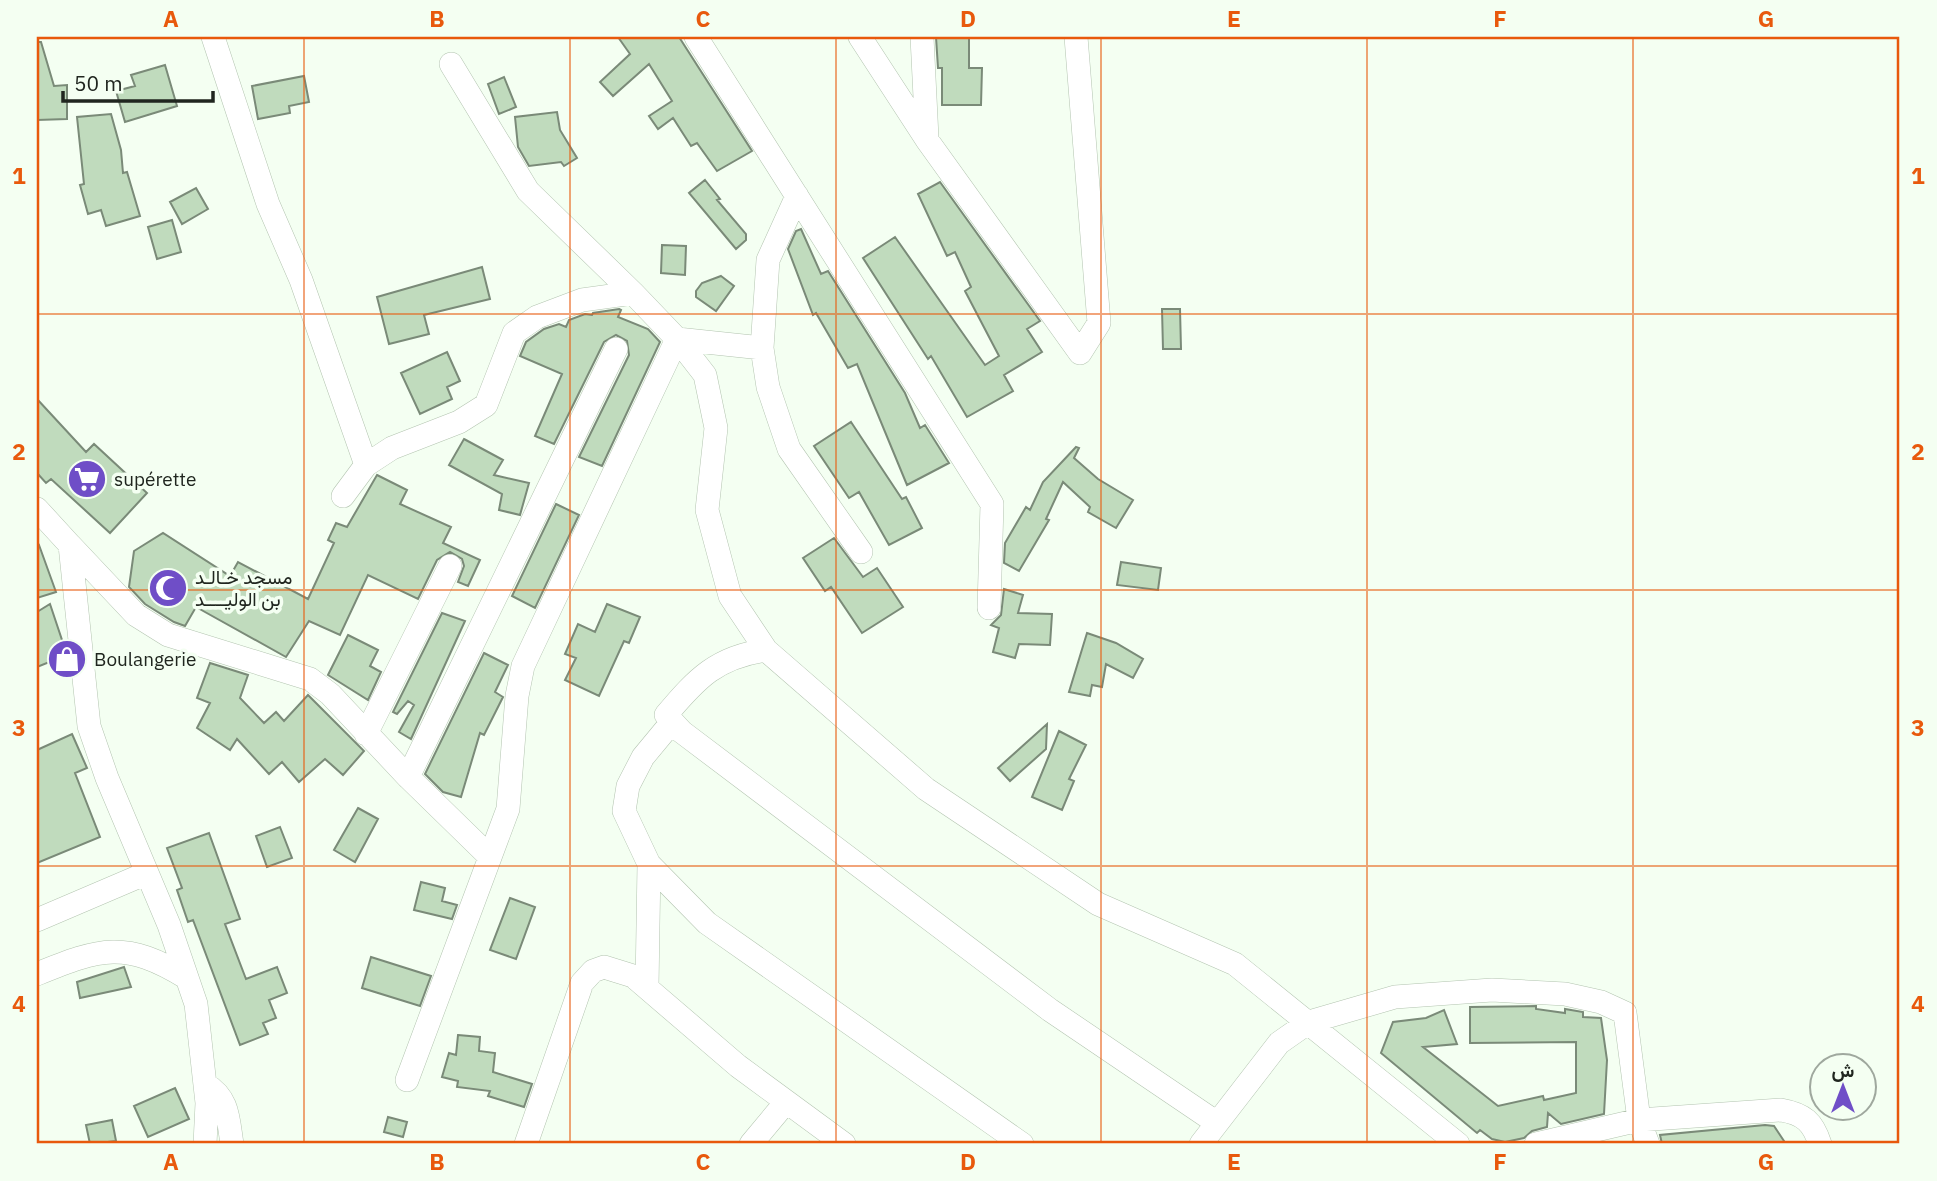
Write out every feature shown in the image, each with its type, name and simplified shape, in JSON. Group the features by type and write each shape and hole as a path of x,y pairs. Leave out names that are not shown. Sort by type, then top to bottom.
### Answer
{"street":[{"path":"213,37 268,204 301,279 366,465"},
{"path":"696,37 992,504 989,608"},
{"path":"860,37 927,140 1080,353 1099,323 1076,37"},
{"path":"922,37 927,140"},
{"path":"451,64 528,191 633,293 677,339 705,375 716,428 707,510 730,596 766,650 926,789 1098,904 1235,964 1458,1144"},
{"path":"797,196 768,260 762,348 768,387 789,449 861,552"},
{"path":"343,496 366,465 392,448 459,422 486,405 514,333 537,317 582,300 633,293"},
{"path":"677,339 762,348"},
{"path":"407,1080 508,809 517,695 523,666 677,339"},
{"path":"408,777 616,349"},
{"path":"37,509 136,615 168,635 310,679 330,695 408,777 489,856"},
{"path":"70,545 89,726 195,1004 205,1084 205,1144"},
{"path":"366,734 450,566"},
{"path":"766,650 723,660 684,693 666,715 1051,1010 1217,1123"},
{"path":"672,722 643,757 628,786 624,811 649,864 707,923 1022,1144"},
{"path":"647,987 649,864"},
{"path":"37,920 147,873"},
{"path":"37,974 86,954 127,951 156,959 187,978"},
{"path":"526,1144 582,983 593,971 604,967 633,976 738,1066 844,1144"},
{"path":"1201,1144 1279,1043 1309,1022 1395,997 1492,990 1565,994 1601,1002 1625,1013 1639,1120 1648,1144"},
{"path":"205,1084 218,1091 224,1100 232,1144"},
{"path":"751,1144 786,1102"},
{"path":"1536,1144 1639,1120 1781,1110 1800,1114 1814,1126 1820,1144"}],"building":[{"path":"618,37 679,37 752,151 717,171 697,143 691,146 673,118 658,129 649,116 672,101 649,64 613,96 600,82 630,54"},
{"path":"936,37 969,37 969,68 982,68 981,105 942,105 942,68 938,68"},
{"path":"37,42 41,42 54,86 67,85 67,119 37,120"},
{"path":"165,65 177,106 125,122 116,91 135,86 131,75"},
{"path":"304,76 309,102 289,106 290,113 258,119 252,86"},
{"path":"504,77 516,107 499,114 488,84"},
{"path":"557,112 560,130 577,158 564,166 561,162 529,166 518,147 515,117"},
{"path":"111,114 121,150 123,173 127,172 140,216 106,226 101,210 88,214 80,185 84,184 77,117"},
{"path":"705,180 720,199 717,200 746,234 746,240 736,249 689,193"},
{"path":"940,182 1040,321 1027,329 1042,352 1004,375 1013,391 967,417 931,356 928,359 863,258 895,237 985,365 999,356 965,291 971,287 955,252 947,256 918,194"},
{"path":"196,188 208,209 182,224 170,202"},
{"path":"172,220 181,252 157,259 148,227"},
{"path":"801,229 821,274 828,271 905,393 920,428 925,425 949,463 907,485 857,364 848,368 816,313 813,315 788,249 796,231"},
{"path":"662,245 686,246 685,275 661,273"},
{"path":"482,267 490,299 424,315 429,334 389,344 377,297"},
{"path":"721,276 734,286 716,311 696,297 696,291 702,283"},
{"path":"1162,309 1180,309 1181,349 1163,349"},
{"path":"621,310 618,317 648,329 660,342 602,466 579,457 629,355 627,341 616,335 604,342 554,444 535,436 562,374 520,356 526,342 544,329 559,324 566,327 569,320 585,314"},
{"path":"447,352 460,381 447,387 452,399 420,414 401,373"},
{"path":"37,399 86,452 94,444 147,493 110,533 51,479 46,483 37,473"},
{"path":"851,422 902,499 906,497 922,528 889,545 859,492 849,498 814,446"},
{"path":"464,439 503,460 494,475 529,483 520,515 499,510 502,494 449,465"},
{"path":"1076,447 1079,448 1074,458 1098,479 1133,500 1116,528 1088,512 1090,507 1063,482 1046,519 1049,520 1019,571 1004,563 1005,543 1026,507 1030,510 1043,482"},
{"path":"377,475 407,490 400,504 451,527 443,543 480,560 468,586 458,582 464,566 462,559 450,552 437,560 418,599 368,575 340,635 309,621 286,657 196,607 185,626 174,622 145,604 129,587 134,551 163,533 230,576 238,562 308,599 334,543 328,540 336,523 347,527"},
{"path":"556,504 579,515 535,608 512,596"},
{"path":"834,538 863,577 877,568 903,607 862,633 831,587 825,591 803,558"},
{"path":"39,545 56,592 37,598 37,546"},
{"path":"1121,562 1161,568 1158,590 1117,585"},
{"path":"1004,589 1023,595 1018,613 1052,614 1050,645 1019,644 1015,658 993,652 999,628 991,625 1001,615"},
{"path":"50,604 67,655 37,667 37,612"},
{"path":"607,604 640,617 629,643 624,641 599,696 565,680 576,658 565,654 578,624 595,632"},
{"path":"442,613 465,621 411,739 399,732 414,705 408,701 397,714 393,712"},
{"path":"1087,633 1116,643 1143,659 1133,678 1106,664 1102,687 1092,685 1090,696 1069,692"},
{"path":"348,635 378,650 370,666 381,672 368,700 328,675"},
{"path":"484,653 508,665 495,692 503,697 484,735 480,733 461,797 443,792 425,774"},
{"path":"210,663 248,675 240,698 264,723 276,712 284,721 308,695 364,751 343,775 325,759 299,782 282,762 269,774 237,739 230,750 197,728 210,703 197,698"},
{"path":"1047,724 1046,749 1010,781 998,768"},
{"path":"1059,731 1086,745 1069,779 1074,781 1062,810 1032,797"},
{"path":"72,734 87,768 75,773 100,837 37,863 37,750"},
{"path":"358,808 378,819 355,862 334,850"},
{"path":"280,827 292,858 267,867 256,836"},
{"path":"209,833 240,919 225,924 246,979 277,967 287,993 269,1000 276,1018 263,1023 268,1034 240,1045 193,920 188,922 177,890 182,888 167,848"},
{"path":"421,882 445,888 442,901 457,905 452,919 414,910"},
{"path":"510,898 535,907 516,959 490,950"},
{"path":"371,957 431,976 420,1006 362,988"},
{"path":"124,967 131,987 80,998 77,982"},
{"path":"1536,1006 1536,1009 1565,1013 1565,1009 1583,1012 1583,1017 1601,1018 1607,1060 1604,1114 1561,1124 1548,1113 1547,1127 1532,1131 1524,1138 1505,1142 1492,1139 1480,1130 1477,1133 1381,1053 1393,1022 1426,1018 1444,1010 1457,1044 1423,1047 1498,1106 1543,1096 1544,1100 1576,1093 1576,1042 1470,1043 1470,1007"},
{"path":"458,1035 480,1037 479,1051 495,1053 493,1072 532,1084 524,1107 488,1096 490,1091 457,1087 458,1081 442,1077 449,1053 456,1055"},
{"path":"175,1088 189,1119 148,1137 134,1106"},
{"path":"388,1117 407,1122 403,1137 384,1132"},
{"path":"112,1120 116,1141 90,1144 86,1125"},
{"path":"1774,1126 1786,1144 1662,1144 1660,1135"}],"place":[{"name":"supérette","path":"87,479"},
{"name":"مسجد خـالـد بن الوليــــد","path":"168,588"},
{"name":"Boulangerie","path":"67,659"}]}
